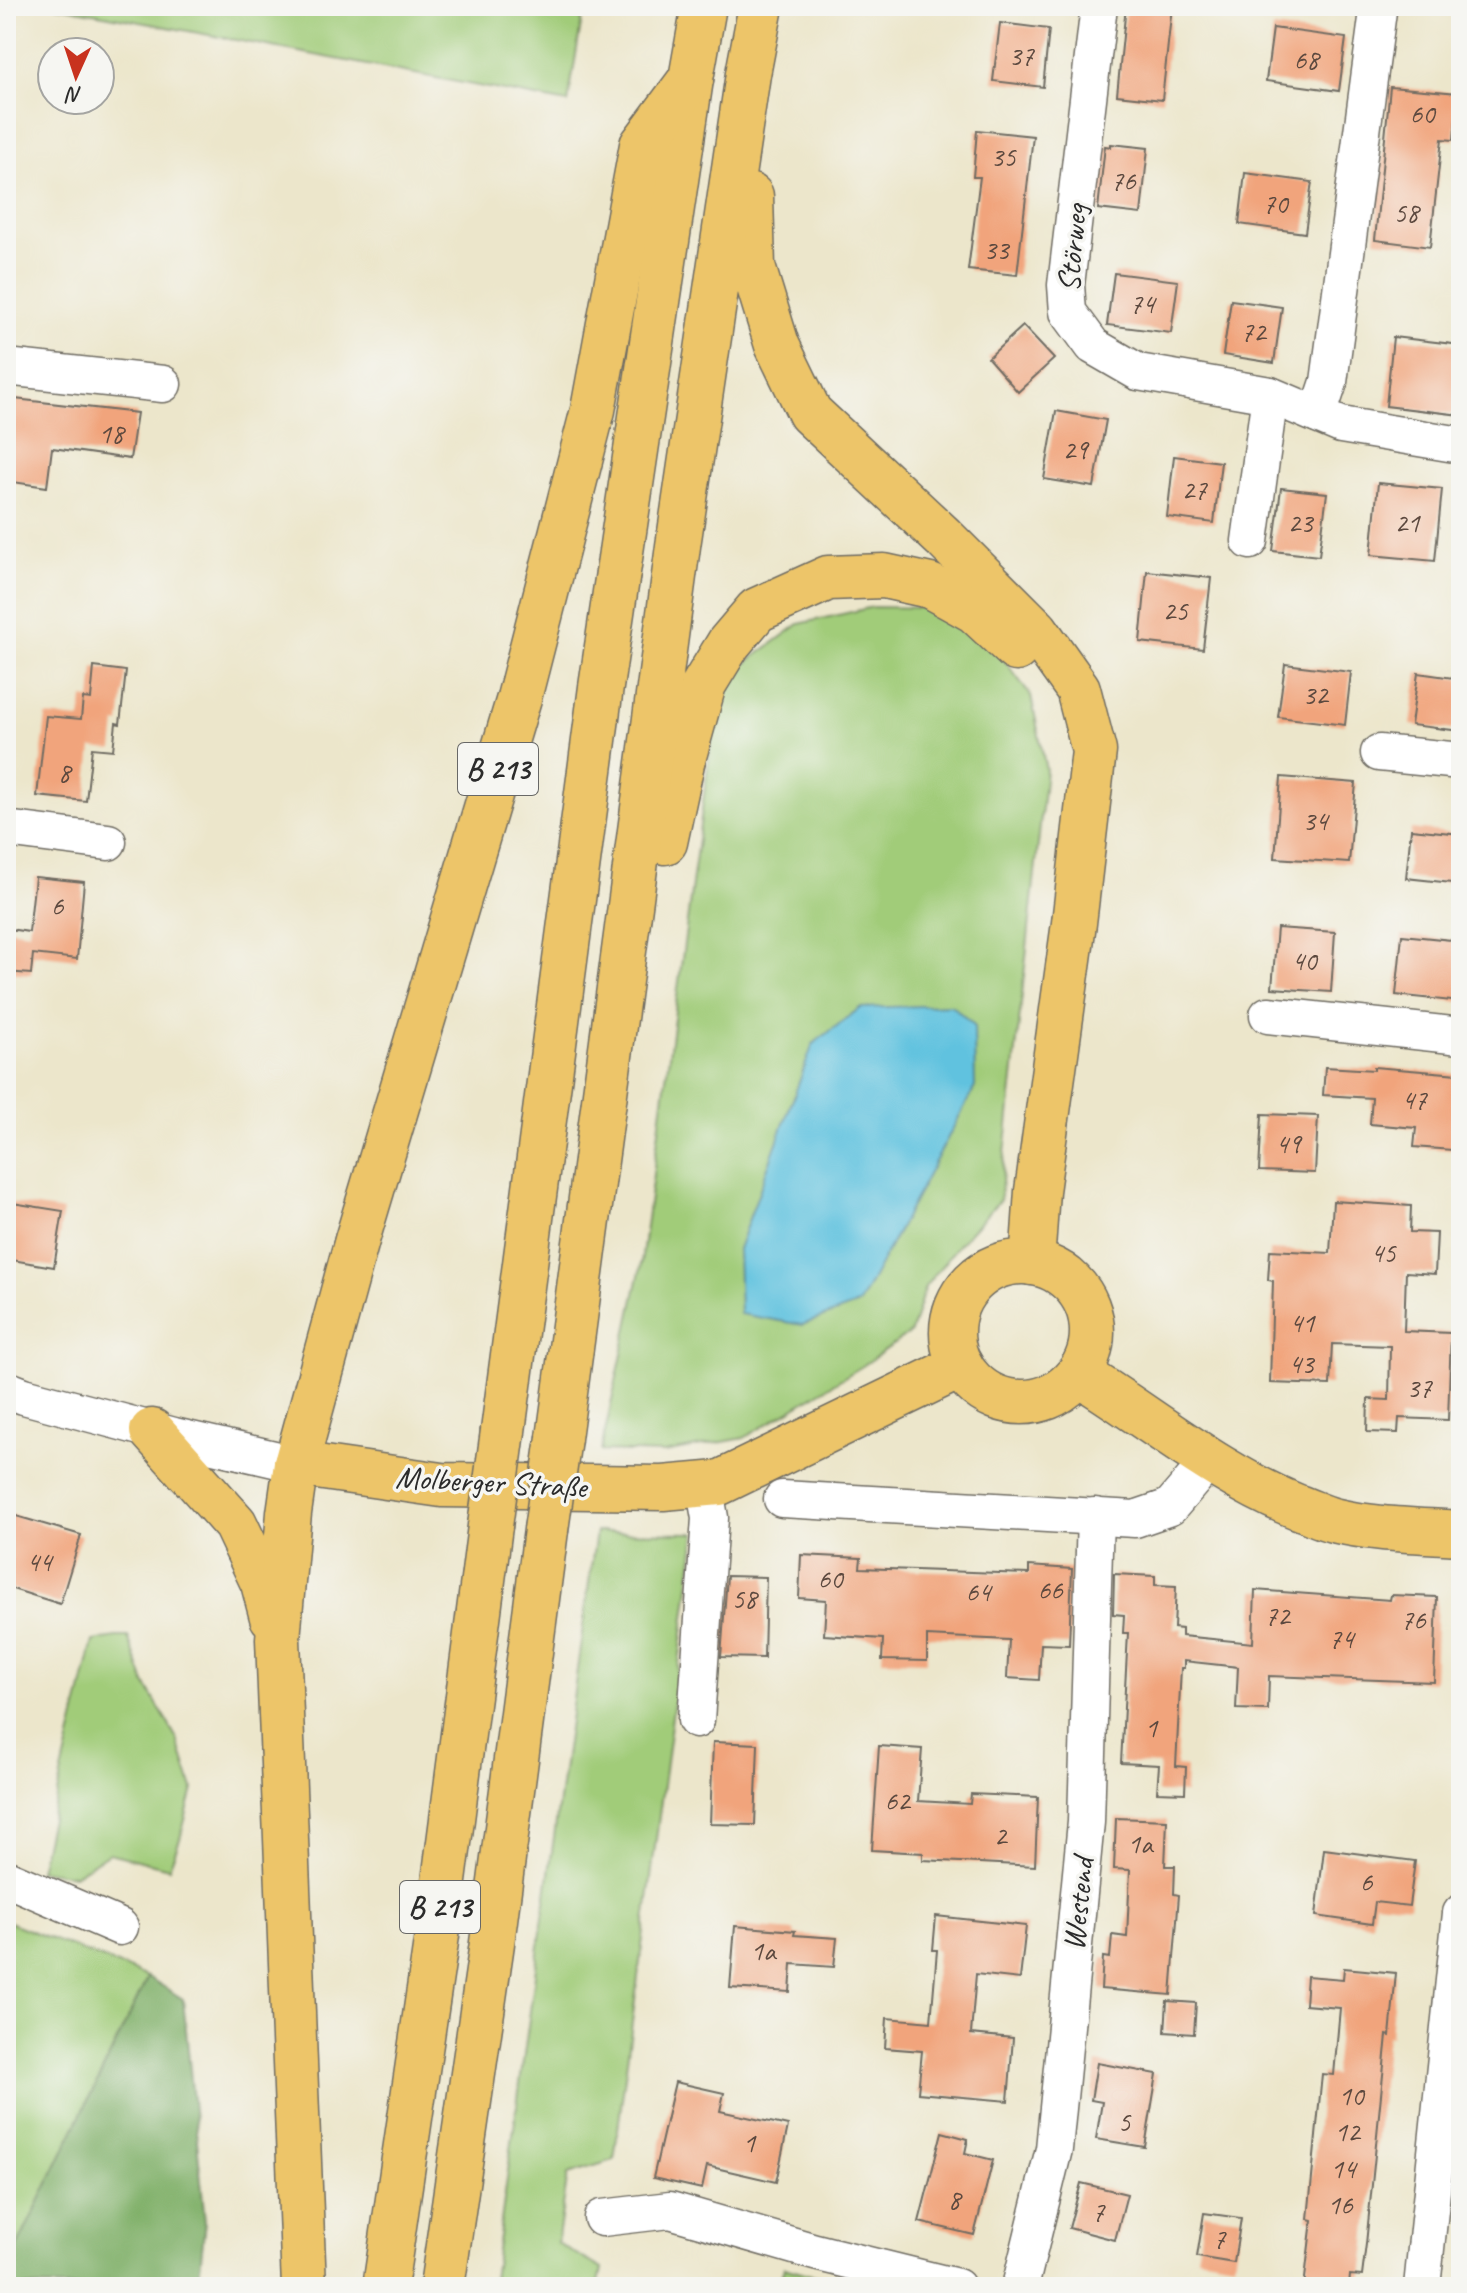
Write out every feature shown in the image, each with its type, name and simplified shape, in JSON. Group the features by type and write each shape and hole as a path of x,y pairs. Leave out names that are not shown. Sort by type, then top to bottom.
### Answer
{"main road":[{"name":"B 213","path":"385,2287 437,1935 601,687 704,6"},
{"name":"B 213","path":"442,2287 492,1943 678,546 748,74 761,6"},
{"name":"B 213","path":"748,74 753,267 777,345 810,413 943,537 1036,630 1078,689 1094,751 1074,923"},
{"name":"B 213","path":"304,2287 278,1639 296,1464 357,1240 519,698 593,410 642,145 691,79"},
{"name":"B 213","path":"617,1006 643,930 704,684 729,643 757,610 828,578 884,576 930,586 975,611 1037,668 1055,704 1075,791 1074,923"},
{"path":"1032,1263 1037,1191 1074,923"},
{"path":"1032,1263 1049,1267 1069,1279 1083,1296 1092,1318 1093,1341 1086,1364 1073,1383 1054,1396 1032,1403 1008,1402 987,1394 968,1379 956,1359 951,1336 954,1313 964,1291 981,1275 1002,1264 1032,1263"},
{"name":"Molberger Straße","path":"296,1464 442,1485 663,1488 719,1483 961,1366"},
{"path":"1079,1374 1209,1461 1263,1493 1331,1520 1461,1533"},
{"name":"B 213","path":"152,1431 235,1524 263,1583 278,1639"}],"street":[{"name":"Störweg","path":"1099,6 1066,285 1068,312 1093,346 1138,372 1270,395 1341,425 1461,445"},
{"path":"1318,415 1329,382 1378,11"},
{"path":"6,367 163,384"},
{"path":"1250,541 1270,395"},
{"path":"1379,753 1461,761"},
{"path":"6,829 108,842"},
{"path":"1268,1015 1461,1036"},
{"name":"Molberger Straße","path":"6,1389 152,1431 296,1464"},
{"path":"782,1499 1135,1519 1170,1507 1209,1461"},
{"path":"696,1720 710,1518 704,1484"},
{"name":"Westend","path":"1020,2287 1054,2149 1086,1822 1095,1516"},
{"path":"6,1878 120,1927"},
{"path":"1422,2287 1461,1913"},
{"path":"602,2218 670,2210 815,2252 957,2287"}],"green space":[{"path":"56,6 584,6 568,103"},
{"path":"873,607 940,608 992,644 1031,696 1046,770 1000,1200 925,1287 911,1332 864,1365 744,1438 664,1453 601,1451 640,1271 714,721 735,671 799,624"},
{"path":"596,1532 696,1533 614,2160 568,2174 557,2243 602,2269 598,2287 492,2287"},
{"path":"128,1637 145,1683 177,1739 193,1789 180,1839 169,1868 109,1853 74,1875 39,1870 93,1641"},
{"path":"6,1921 148,1977 6,2270"},
{"path":"148,1977 183,1999 205,2221 198,2287 6,2287 6,2270"},
{"path":"784,2267 855,2287 778,2287"}],"water":[{"path":"951,1005 974,1025 975,1087 859,1304 802,1325 740,1314 738,1249 813,1044 860,1008"}],"building":[{"path":"1126,6 1172,6 1162,100 1117,95"},
{"path":"1000,23 1049,29 1043,87 993,81"},
{"path":"1273,28 1346,38 1339,91 1266,81"},
{"path":"1390,87 1458,93 1454,140 1442,139 1430,247 1375,240"},
{"path":"977,130 1033,136 1017,275 968,270 980,177 973,177"},
{"path":"1111,144 1148,148 1141,214 1098,209 1105,146 1111,147"},
{"path":"1245,173 1312,182 1305,233 1239,224"},
{"path":"1114,273 1178,281 1171,333 1107,325"},
{"path":"1231,300 1282,307 1274,363 1223,355"},
{"path":"1023,326 1054,359 1018,392 988,358"},
{"path":"1393,337 1461,345 1461,415 1386,406"},
{"path":"6,398 137,413 130,459 52,448 47,487 6,481"},
{"path":"1056,411 1106,420 1094,487 1044,479"},
{"path":"1174,456 1221,462 1214,523 1167,517"},
{"path":"1378,483 1442,489 1435,561 1371,555"},
{"path":"1281,488 1327,493 1319,556 1273,551"},
{"path":"1147,571 1211,578 1203,649 1140,642"},
{"path":"1285,664 1351,672 1345,725 1278,717"},
{"path":"94,667 126,671 120,724 116,723 113,750 92,748 86,801 37,796 46,716 81,719 83,698 91,699"},
{"path":"1418,673 1461,679 1461,731 1411,725"},
{"path":"1281,777 1356,783 1349,863 1275,858"},
{"path":"1411,829 1461,834 1461,884 1406,878"},
{"path":"35,877 84,882 77,959 33,954 31,974 6,972 9,929 29,932"},
{"path":"1277,928 1335,932 1331,992 1272,988"},
{"path":"1402,935 1461,941 1461,1002 1396,995"},
{"path":"1325,1067 1374,1070 1374,1067 1458,1074 1452,1150 1414,1147 1416,1128 1370,1124 1372,1098 1323,1095"},
{"path":"1262,1114 1318,1116 1315,1173 1259,1171"},
{"path":"1333,1201 1411,1206 1410,1232 1437,1233 1435,1274 1406,1272 1404,1331 1451,1333 1448,1420 1399,1418 1398,1433 1367,1432 1368,1399 1389,1400 1390,1346 1332,1344 1330,1385 1270,1383 1273,1281 1268,1280 1270,1250 1330,1253"},
{"path":"6,1202 63,1211 54,1267 6,1259"},
{"path":"6,1513 81,1535 60,1604 6,1587"},
{"path":"801,1555 861,1558 860,1568 1029,1574 1029,1566 1072,1569 1069,1645 1041,1644 1039,1680 1007,1678 1009,1640 927,1636 927,1661 882,1660 883,1639 824,1635 826,1600 799,1598"},
{"path":"1114,1574 1155,1576 1155,1585 1176,1586 1174,1628 1182,1629 1182,1636 1253,1643 1255,1590 1390,1600 1391,1595 1437,1597 1434,1682 1269,1676 1268,1710 1236,1709 1238,1667 1184,1661 1184,1668 1181,1668 1176,1766 1186,1767 1185,1793 1157,1792 1159,1765 1121,1763 1128,1633 1123,1633 1124,1615 1113,1614"},
{"path":"727,1576 766,1577 764,1658 721,1657"},
{"path":"713,1742 758,1744 755,1825 710,1824"},
{"path":"879,1746 922,1749 918,1801 970,1804 971,1794 1038,1797 1035,1866 923,1860 923,1853 872,1850"},
{"path":"1116,1818 1167,1820 1165,1866 1175,1866 1174,1894 1179,1895 1171,1995 1101,1989 1103,1957 1110,1958 1112,1935 1127,1937 1130,1870 1114,1869"},
{"path":"1324,1849 1415,1861 1409,1906 1375,1902 1372,1924 1316,1916"},
{"path":"936,1916 1026,1926 1020,1979 976,1974 971,2034 1013,2038 1008,2101 918,2093 922,2051 885,2048 887,2018 931,2022 937,1950 933,1950"},
{"path":"735,1926 837,1938 834,1967 792,1964 790,1992 730,1988"},
{"path":"1344,1968 1396,1973 1362,2276 1350,2275 1349,2287 1304,2287 1322,2074 1334,2075 1340,2008 1305,2005 1307,1976 1343,1979"},
{"path":"1167,2001 1196,2003 1194,2034 1165,2032"},
{"path":"1097,2063 1157,2074 1145,2147 1096,2139 1102,2102 1091,2100"},
{"path":"675,2082 724,2093 720,2111 788,2126 776,2182 707,2166 702,2189 653,2178"},
{"path":"942,2132 968,2139 965,2153 993,2160 974,2235 919,2222"},
{"path":"1081,2183 1127,2194 1115,2240 1069,2228"},
{"path":"1204,2213 1241,2218 1234,2263 1197,2257"}]}
